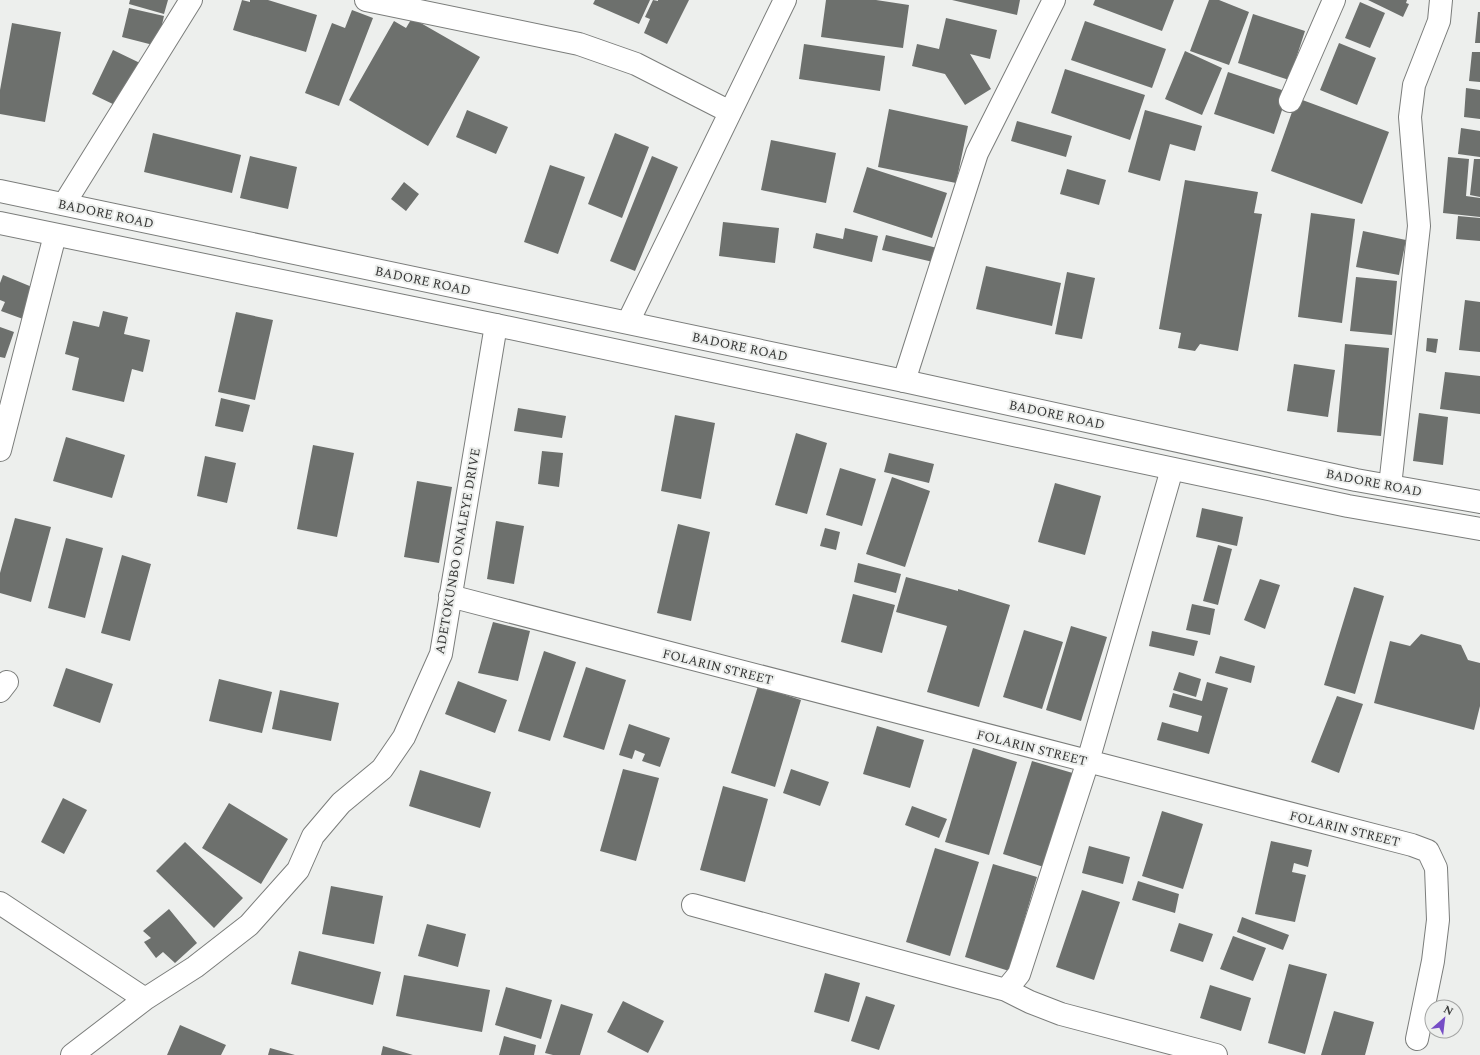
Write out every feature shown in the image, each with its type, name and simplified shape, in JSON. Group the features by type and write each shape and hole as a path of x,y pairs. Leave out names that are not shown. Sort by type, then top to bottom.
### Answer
{"street":[{"path":"64,204 191,0"},
{"path":"366,0 580,44 636,64 730,112"},
{"path":"628,322 786,0"},
{"path":"904,381 977,153 1054,0"},
{"path":"1290,101 1334,0"},
{"path":"1390,486 1419,226 1410,117 1414,85 1439,21 1440,0"},
{"name":"BADORE ROAD","path":"0,191 628,322 1356,480 1480,502"},
{"path":"0,223 496,325 1348,506 1480,529"},
{"path":"0,450 55,235"},
{"name":"ADETOKUNBO ONALEYE DRIVE","path":"72,1055 145,999 194,967 249,925 298,870 313,836 341,803 382,769 404,737 441,654 496,325"},
{"path":"1006,990 1019,974 1088,761 1172,469"},
{"name":"FOLARIN STREET","path":"450,596 1412,845 1428,851 1436,868 1438,920 1433,961 1416,1039"},
{"path":"0,903 145,999"},
{"path":"693,905 1006,990 1030,1002 1060,1014 1216,1055"}],"building":[{"path":"130,0 168,0 164,14 129,4"},
{"path":"242,0 250,2 250,0 268,0 317,15 306,52 233,30"},
{"path":"595,0 650,0 639,24 593,4"},
{"path":"653,0 689,0 667,44 644,33 650,19 645,17"},
{"path":"826,0 876,0 909,5 903,48 821,37"},
{"path":"952,0 1020,0 1017,15"},
{"path":"1095,0 1174,0 1162,31 1093,5"},
{"path":"1209,0 1219,0 1249,12 1229,65 1190,51"},
{"path":"1368,0 1407,0 1406,3 1409,4 1403,17"},
{"path":"1360,2 1385,13 1370,48 1345,38"},
{"path":"129,8 164,16 157,46 122,37"},
{"path":"352,10 373,18 339,106 305,93 332,23 345,28"},
{"path":"1478,12 1480,12 1480,43 1475,43"},
{"path":"1253,14 1305,31 1289,80 1238,63"},
{"path":"412,18 480,57 428,146 349,100 394,21 406,28"},
{"path":"946,18 997,30 990,59 970,54 991,89 965,105 945,74 912,66 917,44 939,49"},
{"path":"1085,21 1166,49 1152,88 1071,60"},
{"path":"12,23 61,32 45,122 0,114 0,90"},
{"path":"1339,43 1376,58 1357,105 1320,90"},
{"path":"804,44 885,56 880,91 799,79"},
{"path":"113,50 140,63 119,107 92,94"},
{"path":"1185,51 1222,68 1202,115 1165,99"},
{"path":"1472,52 1480,52 1480,82 1469,81"},
{"path":"1065,69 1145,95 1130,140 1051,113"},
{"path":"1228,72 1288,92 1274,134 1214,114"},
{"path":"1466,88 1480,90 1480,119 1464,117"},
{"path":"1297,98 1389,132 1362,204 1271,171"},
{"path":"889,109 968,126 956,183 878,167"},
{"path":"467,110 508,127 496,154 456,137"},
{"path":"1145,110 1202,126 1195,151 1170,144 1160,181 1128,172"},
{"path":"1017,121 1072,136 1066,157 1011,141"},
{"path":"1461,128 1480,131 1480,157 1458,154"},
{"path":"153,133 241,155 232,193 144,172"},
{"path":"615,133 649,147 622,218 588,204"},
{"path":"771,140 836,153 826,203 761,190"},
{"path":"250,156 297,167 288,209 240,198"},
{"path":"652,156 678,167 635,271 610,261"},
{"path":"1448,157 1469,159 1466,196 1480,198 1480,217 1443,213"},
{"path":"1474,159 1480,159 1480,197 1470,195"},
{"path":"550,165 585,177 558,254 524,242"},
{"path":"867,167 947,193 932,238 853,212"},
{"path":"1067,169 1106,180 1099,205 1060,194"},
{"path":"1185,180 1258,192 1254,213 1262,214 1238,351 1200,344 1195,351 1178,348 1181,333 1159,329"},
{"path":"404,182 419,194 406,211 391,199"},
{"path":"1311,213 1355,219 1342,323 1298,317"},
{"path":"1458,216 1480,218 1480,241 1456,239"},
{"path":"723,222 779,228 775,263 719,256"},
{"path":"845,228 878,236 872,262 813,248 816,233 843,239"},
{"path":"1363,231 1406,240 1399,275 1356,267"},
{"path":"886,235 937,248 933,262 882,250"},
{"path":"986,266 1061,283 1052,326 976,309"},
{"path":"1067,272 1095,278 1082,339 1055,334"},
{"path":"3,275 32,287 28,297 30,301 23,319 1,311 5,302 0,300 0,283"},
{"path":"1356,277 1397,281 1392,335 1350,331"},
{"path":"1465,300 1480,302 1480,352 1459,350"},
{"path":"103,311 128,317 124,334 150,340 143,372 132,369 124,402 72,390 79,358 65,354 73,321 99,327"},
{"path":"236,312 273,320 255,400 218,392"},
{"path":"0,327 14,332 5,358 0,357"},
{"path":"1427,338 1438,339 1436,353 1426,351"},
{"path":"1345,344 1389,348 1381,436 1337,432"},
{"path":"1294,364 1335,370 1328,417 1287,411"},
{"path":"1445,372 1480,376 1480,414 1440,409"},
{"path":"221,398 250,405 243,432 215,426"},
{"path":"518,408 566,416 562,438 514,431"},
{"path":"1419,413 1448,417 1443,465 1413,461"},
{"path":"675,415 715,423 701,499 661,491"},
{"path":"796,433 827,443 807,514 775,505"},
{"path":"66,437 125,455 112,498 53,481"},
{"path":"313,445 354,453 337,537 297,529"},
{"path":"542,451 563,453 559,487 538,484"},
{"path":"889,453 934,464 929,483 884,472"},
{"path":"205,456 236,463 227,503 197,496"},
{"path":"840,468 876,479 862,526 826,515"},
{"path":"892,477 930,491 905,567 866,554"},
{"path":"417,481 452,487 439,563 404,557"},
{"path":"1055,483 1101,496 1085,555 1038,542"},
{"path":"1202,508 1243,517 1237,546 1196,537"},
{"path":"15,518 51,527 31,602 0,593 0,573"},
{"path":"496,521 524,526 514,584 487,579"},
{"path":"678,524 710,532 691,621 657,613"},
{"path":"825,528 840,532 836,550 820,546"},
{"path":"66,538 103,548 85,618 48,608"},
{"path":"1218,545 1232,549 1218,605 1203,601"},
{"path":"122,555 151,564 130,641 101,633"},
{"path":"858,563 901,574 896,593 854,582"},
{"path":"906,577 958,591 958,589 1010,605 979,707 927,692 947,626 896,612"},
{"path":"1260,579 1280,585 1265,629 1244,620"},
{"path":"1354,587 1384,596 1355,694 1324,685"},
{"path":"853,594 895,605 882,653 841,642"},
{"path":"1192,604 1215,609 1210,635 1186,630"},
{"path":"493,622 530,631 518,681 478,673"},
{"path":"1071,626 1107,637 1081,721 1046,710"},
{"path":"1024,630 1063,642 1042,709 1003,697"},
{"path":"1152,631 1198,641 1194,656 1149,646"},
{"path":"1421,634 1461,645 1468,660 1480,663 1480,706 1474,730 1374,703 1390,641 1410,646"},
{"path":"544,651 576,662 550,741 518,731"},
{"path":"1220,656 1255,666 1251,683 1215,673"},
{"path":"586,667 626,680 604,750 563,737"},
{"path":"66,668 113,684 100,723 53,706"},
{"path":"1179,672 1201,679 1196,697 1173,690"},
{"path":"219,679 272,692 262,733 209,721"},
{"path":"458,681 507,700 495,733 445,714"},
{"path":"1207,682 1228,688 1209,754 1157,740 1162,722 1198,732 1202,716 1169,707 1173,693 1202,701"},
{"path":"758,686 801,700 775,787 731,773"},
{"path":"280,690 339,703 331,741 272,729"},
{"path":"1337,696 1363,704 1339,773 1311,762"},
{"path":"629,724 670,738 660,767 642,761 645,754 635,750 632,759 619,755"},
{"path":"877,726 924,740 910,788 863,774"},
{"path":"973,748 1017,762 989,855 945,842"},
{"path":"1032,761 1076,774 1047,868 1003,854"},
{"path":"623,769 659,778 636,861 600,851"},
{"path":"791,769 829,782 820,806 783,793"},
{"path":"420,770 491,792 480,828 409,806"},
{"path":"723,786 768,799 745,882 700,870"},
{"path":"63,798 87,810 64,854 41,842"},
{"path":"229,803 288,839 261,884 202,848"},
{"path":"912,806 947,819 939,838 905,825"},
{"path":"1162,811 1203,824 1183,889 1142,876"},
{"path":"1271,841 1312,850 1308,867 1294,863 1292,872 1306,875 1295,922 1255,914"},
{"path":"185,842 243,898 214,928 156,871"},
{"path":"1089,846 1130,857 1123,884 1082,873"},
{"path":"935,848 979,862 950,956 906,942"},
{"path":"993,864 1037,877 1009,971 965,957"},
{"path":"1138,881 1179,894 1175,913 1132,900"},
{"path":"331,886 383,896 374,944 322,934"},
{"path":"1082,890 1120,902 1094,980 1056,967"},
{"path":"169,909 197,943 175,963 163,952 156,958 144,942 151,938 143,931"},
{"path":"1242,917 1289,935 1283,950 1237,932"},
{"path":"1179,923 1213,934 1203,962 1170,951"},
{"path":"427,924 466,934 458,967 418,956"},
{"path":"1233,936 1266,948 1253,981 1220,969"},
{"path":"299,951 381,972 373,1005 291,984"},
{"path":"1289,964 1327,974 1305,1054 1268,1043"},
{"path":"825,973 860,983 849,1022 814,1012"},
{"path":"404,975 490,990 482,1032 396,1016"},
{"path":"1210,985 1251,998 1241,1031 1200,1018"},
{"path":"506,987 552,1000 541,1039 495,1025"},
{"path":"866,996 895,1005 879,1050 851,1041"},
{"path":"623,1001 664,1021 648,1053 607,1032"},
{"path":"561,1004 593,1014 580,1055 553,1055 545,1053"},
{"path":"1334,1011 1374,1022 1365,1055 1321,1055"},
{"path":"180,1025 226,1045 221,1055 167,1055"},
{"path":"504,1036 536,1045 534,1055 499,1055"},
{"path":"383,1046 413,1055 381,1055"},
{"path":"270,1048 295,1055 268,1055"}]}
